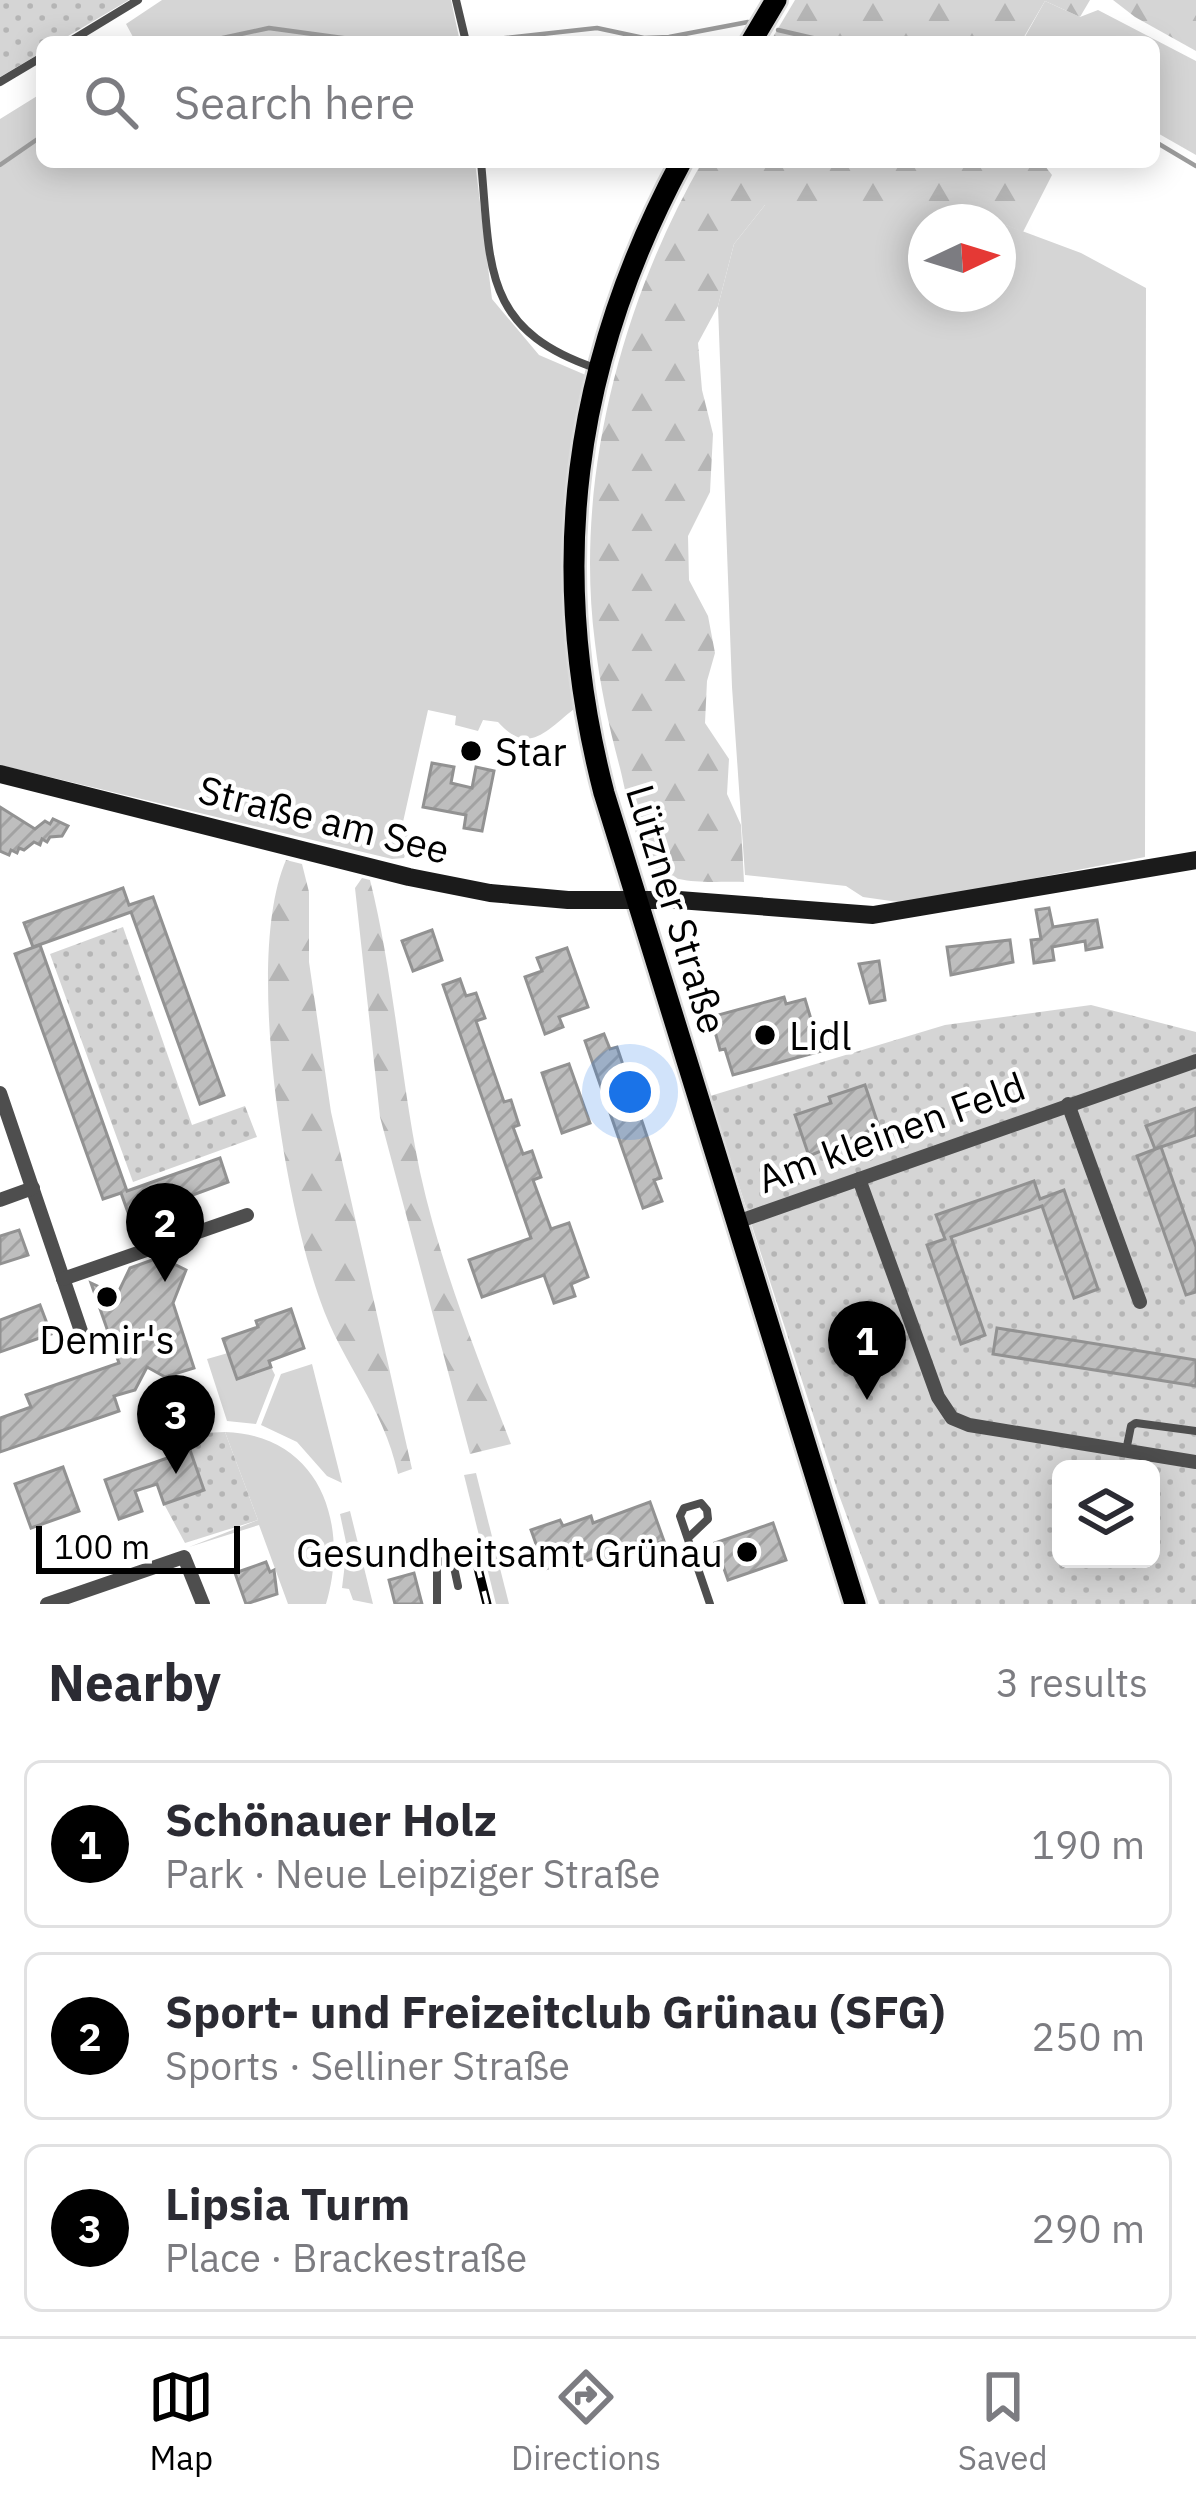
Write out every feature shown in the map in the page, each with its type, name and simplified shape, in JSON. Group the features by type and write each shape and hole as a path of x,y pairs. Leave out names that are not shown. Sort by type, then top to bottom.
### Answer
{"main road":[{"path":"757,31 776,0"},
{"name":"Lützner Straße","path":"678,168 648,223 596,368 576,506 576,627 593,752 855,1604"},
{"name":"Straße am See","path":"0,774 470,889 568,900 679,900 873,915 1196,860"}],"street":[{"name":"Am kleinen Feld","path":"736,1222 1196,1060"},
{"path":"0,1093 83,1337"},
{"name":"Am kleinen Feld","path":"1068,1104 1140,1302"},
{"path":"859,1179 944,1410 969,1425 1196,1462"},
{"path":"0,1200 33,1188"},
{"path":"63,1279 247,1215"},
{"path":"47,1604 184,1552 203,1604"}],"lane":[{"path":"79,36 138,0"},
{"path":"456,0 465,36"},
{"path":"0,82 36,61"},
{"path":"482,168 495,285 511,315 537,343 596,368"},
{"path":"1126,1451 1131,1426 1136,1423 1196,1431"},
{"path":"688,1538 708,1520 700,1503 689,1505 680,1516 710,1604"},
{"path":"437,1604 437,1564 452,1558 458,1586"}],"green space":[{"path":"0,0 129,0 68,36 36,36 36,56 0,77"},
{"path":"162,0 451,0 459,36 132,36 126,24"},
{"path":"795,0 1090,0 1080,17 1045,1 1025,36 774,36"},
{"path":"1113,0 1196,0 1196,51 1135,17"},
{"path":"1045,1 1080,17 1098,10 1148,36 1025,36"},
{"path":"1160,42 1196,61 1196,155 1160,134"},
{"path":"36,97 36,168 476,168 492,299 539,355 588,376 569,627 574,709 546,732 528,739 498,722 483,720 478,731 455,725 456,716 428,710 401,831 413,835 404,858 392,859 0,765 0,119"},
{"path":"699,168 1047,168 1052,175 1023,232 1016,229 1016,204 908,204 908,208 765,205 734,244 718,306 698,343 702,390 713,434 710,492 688,536 689,580 708,616 715,653 707,681 705,723 729,759 727,794 741,825 744,882 675,878 649,861 637,837 602,691 590,582 591,519 610,395 648,274"},
{"path":"765,205 908,206 908,312 1016,312 1016,229 1081,253 1146,288 1145,857 905,903 863,897 846,886 745,875 732,687 718,306 734,244"},
{"path":"286,860 302,864 309,892 309,962 331,1112 412,1469 398,1474 383,1427 320,1300 282,1142 269,1015 269,956 274,903"},
{"path":"362,878 370,880 378,916 428,1206 460,1310 511,1444 470,1454 380,1117 355,888"},
{"path":"123,927 192,1125 245,1106 257,1137 133,1182 50,954"},
{"path":"1091,1005 1196,1032 1196,1604 879,1604 710,1096 945,1025"},
{"path":"228,1353 237,1378 271,1367 275,1375 256,1424 227,1421 207,1359"},
{"path":"312,1364 342,1483 327,1476 297,1442 261,1425 281,1374"},
{"path":"194,1391 207,1394 215,1418 186,1426 176,1397"},
{"path":"225,1432 258,1437 284,1449 320,1489 334,1544 326,1604 288,1604 259,1525 189,1547 258,1520"},
{"path":"225,1432 258,1520 185,1543 164,1504 204,1489 190,1450 180,1453 176,1442"},
{"path":"476,1473 509,1604 496,1604 464,1475"},
{"path":"350,1511 373,1604 353,1600 349,1589 342,1588 347,1547 340,1514"}],"building":[{"path":"432,763 454,767 451,783 472,788 476,767 494,771 482,831 464,828 466,815 423,807"},
{"path":"0,807 35,829 53,819 68,826 62,836 47,842 42,839 40,845 34,842 17,853 11,850 9,855 0,851"},
{"path":"123,888 129,905 153,897 224,1095 200,1104 131,912 33,947 24,923"},
{"path":"1049,908 1053,927 1097,920 1102,947 1086,950 1085,941 1052,947 1054,960 1034,963 1031,940 1041,939 1036,910"},
{"path":"432,930 442,960 413,971 402,941"},
{"path":"1010,940 1013,962 951,975 947,947"},
{"path":"40,945 127,1191 220,1158 228,1182 130,1218 121,1193 103,1199 15,954"},
{"path":"567,948 588,1007 559,1017 563,1027 545,1034 525,977 542,971 537,958"},
{"path":"879,961 885,1000 870,1003 859,964"},
{"path":"460,979 466,996 476,993 485,1018 476,1021 504,1102 511,1100 519,1125 513,1127 523,1154 532,1151 541,1177 533,1180 551,1229 569,1223 588,1277 571,1284 575,1296 554,1303 544,1275 482,1297 469,1260 531,1238 443,985"},
{"name":"Lidl","path":"784,997 786,1004 805,999 816,1036 825,1034 829,1049 733,1075 711,1017"},
{"path":"604,1034 610,1049 617,1047 661,1178 654,1180 662,1201 643,1208 585,1041"},
{"path":"569,1064 590,1123 562,1133 542,1073"},
{"path":"865,1085 879,1127 809,1156 795,1115"},
{"path":"1196,1108 1196,1135 1155,1149 1146,1126"},
{"path":"1161,1147 1196,1247 1196,1292 1186,1295 1137,1156"},
{"path":"1034,1181 1040,1199 1064,1190 1098,1289 1074,1298 1042,1206 951,1237 985,1335 961,1344 927,1245 945,1239 936,1215"},
{"path":"19,1230 28,1255 0,1264 0,1236"},
{"path":"169,1254 172,1263 186,1270 173,1303 194,1368 165,1377 147,1367 135,1390 114,1396 119,1411 0,1452 0,1418 31,1407 26,1395 119,1363 91,1283 117,1295 130,1268"},
{"path":"40,1305 51,1334 0,1352 0,1320"},
{"path":"291,1309 304,1348 237,1379 223,1339"},
{"path":"997,1328 1196,1360 1196,1386 993,1354"},
{"path":"190,1450 204,1490 164,1504 157,1484 135,1491 142,1511 119,1519 105,1480"},
{"path":"63,1467 79,1511 31,1528 15,1484"},
{"path":"650,1502 664,1541 605,1562 602,1555 573,1566 571,1560 545,1569 531,1530 591,1516 593,1523"},
{"path":"773,1523 786,1560 728,1580 715,1543"},
{"path":"266,1562 270,1572 274,1570 277,1594 246,1604 235,1573"},
{"path":"414,1573 422,1604 395,1604 389,1580"}],"waterway":[{"path":"674,36 748,22"},
{"path":"232,36 269,28 328,36"},
{"path":"524,36 597,28 635,36"},
{"path":"778,30 804,36"},
{"path":"0,165 36,140"},
{"path":"1160,145 1196,166"}],"railway":[{"path":"477,1564 487,1604"}],"place":[{"name":"Star","path":"471,751"},
{"name":"Lidl","path":"765,1035"},
{"name":"Sport- und Freizeitclub Grünau (SFG)","path":"165,1282"},
{"name":"Demir's","path":"107,1297"},
{"name":"Schönauer Holz","path":"867,1400"},
{"name":"Lipsia Turm","path":"176,1474"},
{"name":"Gesundheitsamt Grünau","path":"747,1552"}]}
